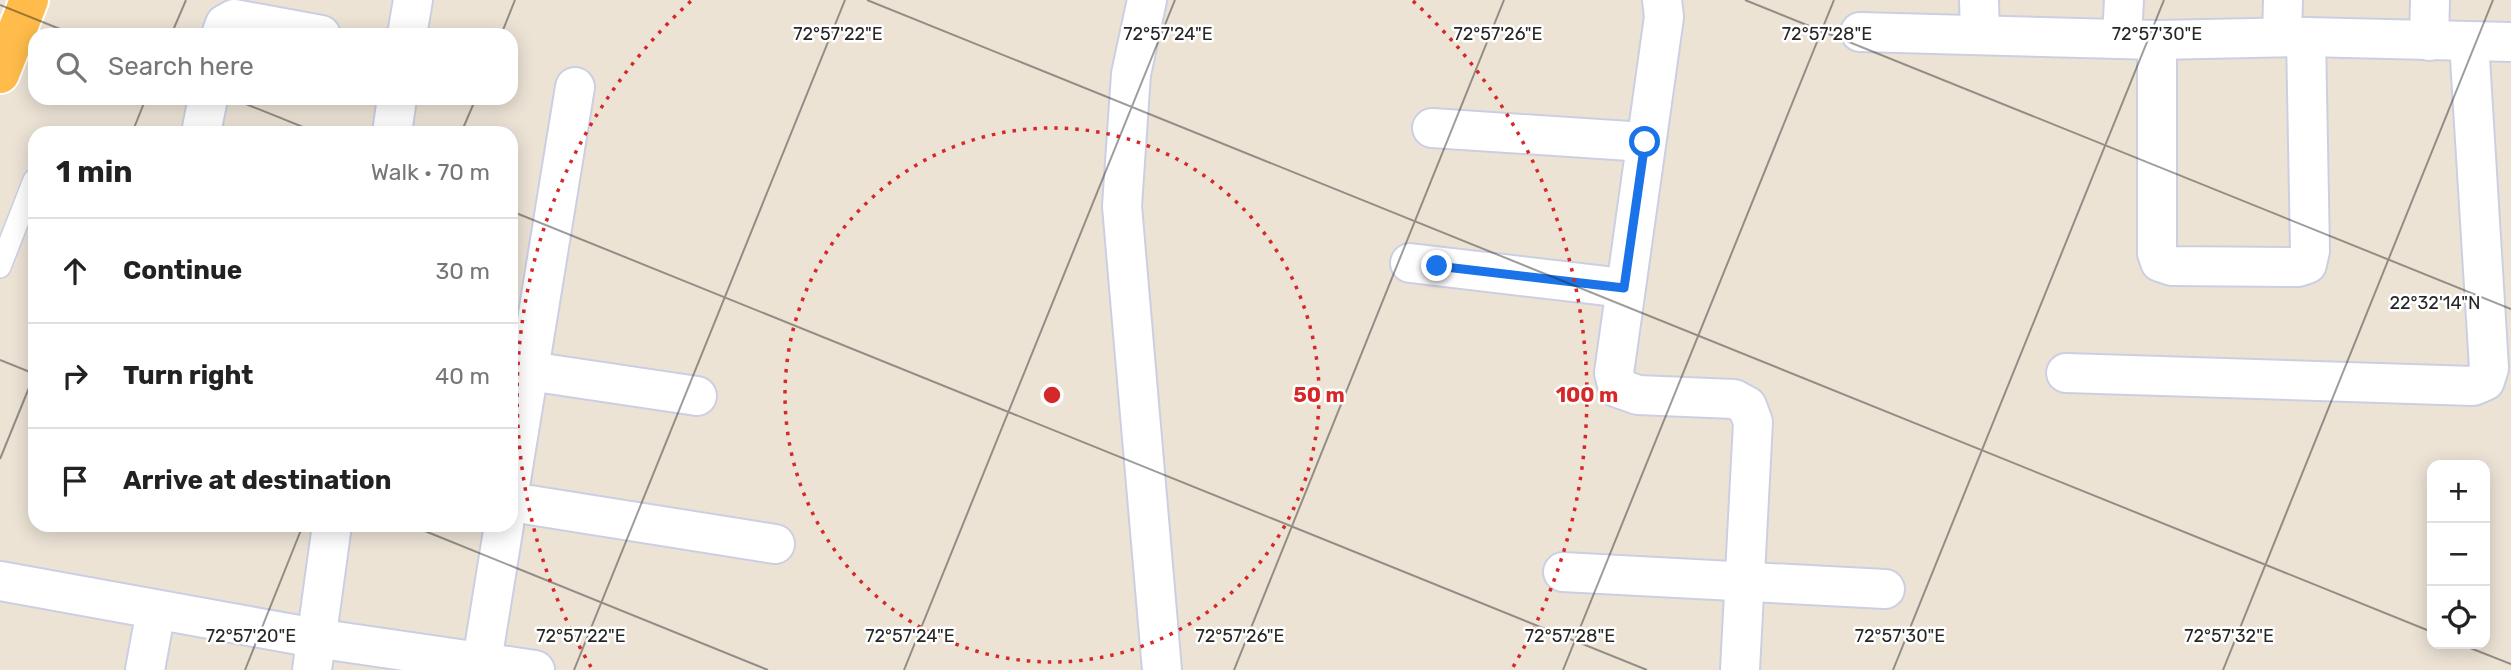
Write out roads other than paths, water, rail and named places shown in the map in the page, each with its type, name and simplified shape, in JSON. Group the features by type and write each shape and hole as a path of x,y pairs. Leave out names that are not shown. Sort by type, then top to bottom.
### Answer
{"highway":[{"path":"0,74 29,0"}],"street":[{"path":"408,28 412,0"},
{"path":"1147,0 1131,74 1122,206 1162,670"},
{"path":"1662,0 1664,17 1614,373 1618,388 1637,396 1734,399 1747,406 1753,422 1740,670"},
{"path":"2123,0 2139,39 2157,253 2160,261 2172,266 2298,267 2307,264 2309,251 2294,37 2283,0"},
{"path":"2430,0 2430,41"},
{"path":"1860,32 1980,17 2139,39 2294,37 2511,42"},
{"path":"224,28 234,19 283,28"},
{"path":"2469,42 2489,368 2498,391"},
{"path":"518,438 575,87"},
{"path":"202,126 207,105"},
{"path":"393,126 396,105"},
{"path":"1432,128 1645,142"},
{"path":"1410,263 1624,288"},
{"path":"529,371 697,396"},
{"path":"2066,373 2473,386 2498,391"},
{"path":"518,503 775,544"},
{"path":"313,654 331,532"},
{"path":"468,663 502,532"},
{"path":"1563,572 1745,579 1885,589"},
{"path":"0,581 156,610 313,654 468,663 535,670"},
{"path":"145,670 156,610"}],"lane":[{"path":"0,267 28,195"}]}
